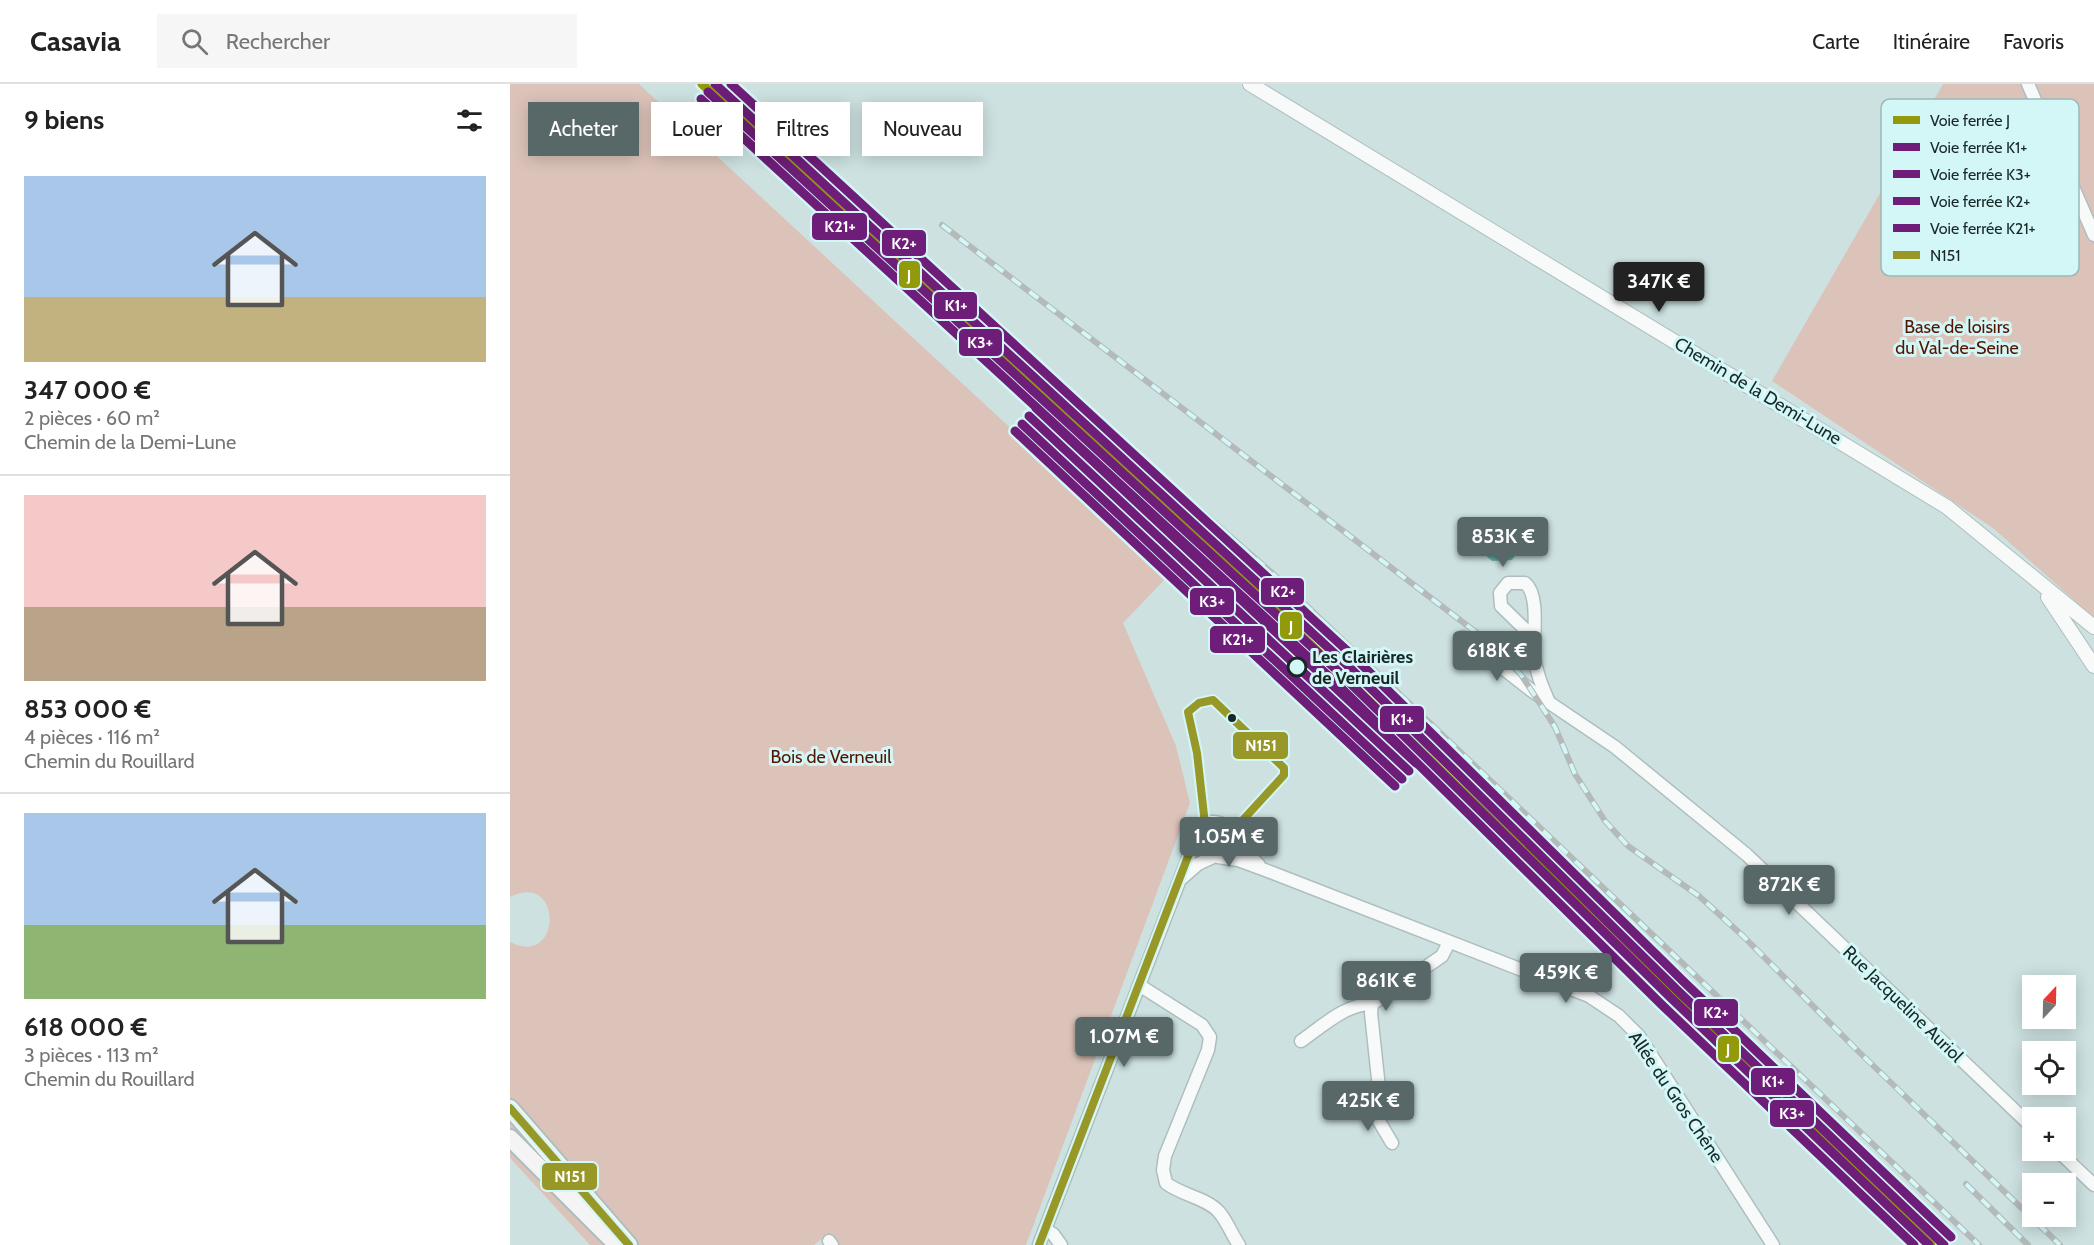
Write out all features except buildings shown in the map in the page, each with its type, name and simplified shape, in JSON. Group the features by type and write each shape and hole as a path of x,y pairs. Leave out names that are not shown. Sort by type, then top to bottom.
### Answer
{"main road":[{"path":"510,1108 629,1245"},
{"path":"510,1138 617,1245"}],"street":[{"name":"Chemin de la Demi-Lune","path":"1250,84 1921,490 1982,533 2038,583 2094,627"},
{"path":"2028,84 2035,99"},
{"path":"2079,201 2094,235"},
{"name":"Chemin de la Demi-Lune","path":"2038,583 2074,631 2094,666"},
{"name":"Rue Jacqueline Auriol","path":"1463,637 1548,702 1615,747 1747,855 2022,1117"},
{"path":"1534,638 1538,678 1548,702"},
{"path":"1039,1245 1139,985 1197,836 1205,824 1216,822 1227,827 1232,838 1230,849 1190,869 1180,880"},
{"path":"1197,836 1201,851 1215,857"},
{"name":"Allée du Gros Chêne","path":"1232,838 1254,861 1273,873"},
{"name":"Allée du Gros Chêne","path":"1215,857 1238,860 1273,873 1589,996 1619,1016 1639,1036 1773,1245"},
{"path":"1301,1041 1348,1010 1364,1003 1372,1004 1442,956 1449,942"},
{"path":"1139,985 1202,1025 1210,1037 1208,1050 1165,1156 1163,1170 1166,1183 1178,1192 1210,1205 1219,1212 1239,1245"},
{"path":"1372,1004 1379,1088 1370,1106 1392,1143"},
{"path":"2069,1161 2094,1185"},
{"path":"1045,1229 1053,1234 1061,1245"}],"green space":[{"name":"Bois de Verneuil","path":"510,84 639,84 658,102 651,102 651,156 717,156 1169,575 1123,623 1176,746 1190,803 1026,1245 837,1245 828,1234 814,1245 590,1245 510,1158 510,942 527,946 540,942 547,932 550,919 547,906 540,896 527,892 510,897"},
{"name":"Base de loisirs du Val-de-Seine","path":"1943,84 2094,84 2094,618 1993,528 1772,381 1881,192 1881,276 2079,276 2079,99 1934,99"}],"water":[{"path":"1498,519 1526,541 1512,560 1492,561 1476,547"}],"railway":[{"path":"942,225 1494,646 1522,676 1555,727 1575,774 1605,821 1628,846 1699,896 1743,936 1858,1051 2060,1245"},
{"path":"964,325 1005,360 1154,470 1271,572 1979,1245"},
{"path":"1966,1184 2028,1245"}],"rail line":[{"name":"J","path":"702,84 1285,620 1931,1245"},
{"name":"K1+","path":"715,84 1347,665 1677,990 1944,1245"},
{"name":"K2+","path":"731,84 1354,657 1684,982 1951,1237"},
{"name":"K3+","path":"708,92 1340,673 1670,997 1929,1245"},
{"name":"K21+","path":"701,99 1333,680 1662,1005 1914,1245"},
{"name":"K2+","path":"1036,408 1416,763"},
{"name":"K1+","path":"1029,416 1409,771"},
{"name":"K3+","path":"1022,424 1402,779"},
{"name":"K21+","path":"1015,431 1395,786"}],"transit line":[{"name":"N151","path":"1205,824 1197,753 1188,712 1199,703 1213,700 1284,768 1284,775 1231,833"},
{"name":"N151","path":"1039,1245 1187,859 1199,830 1205,824"},
{"name":"N151","path":"510,1108 629,1245"}],"place":[{"name":"Les Clairières de Verneuil","path":"1297,667"}]}
